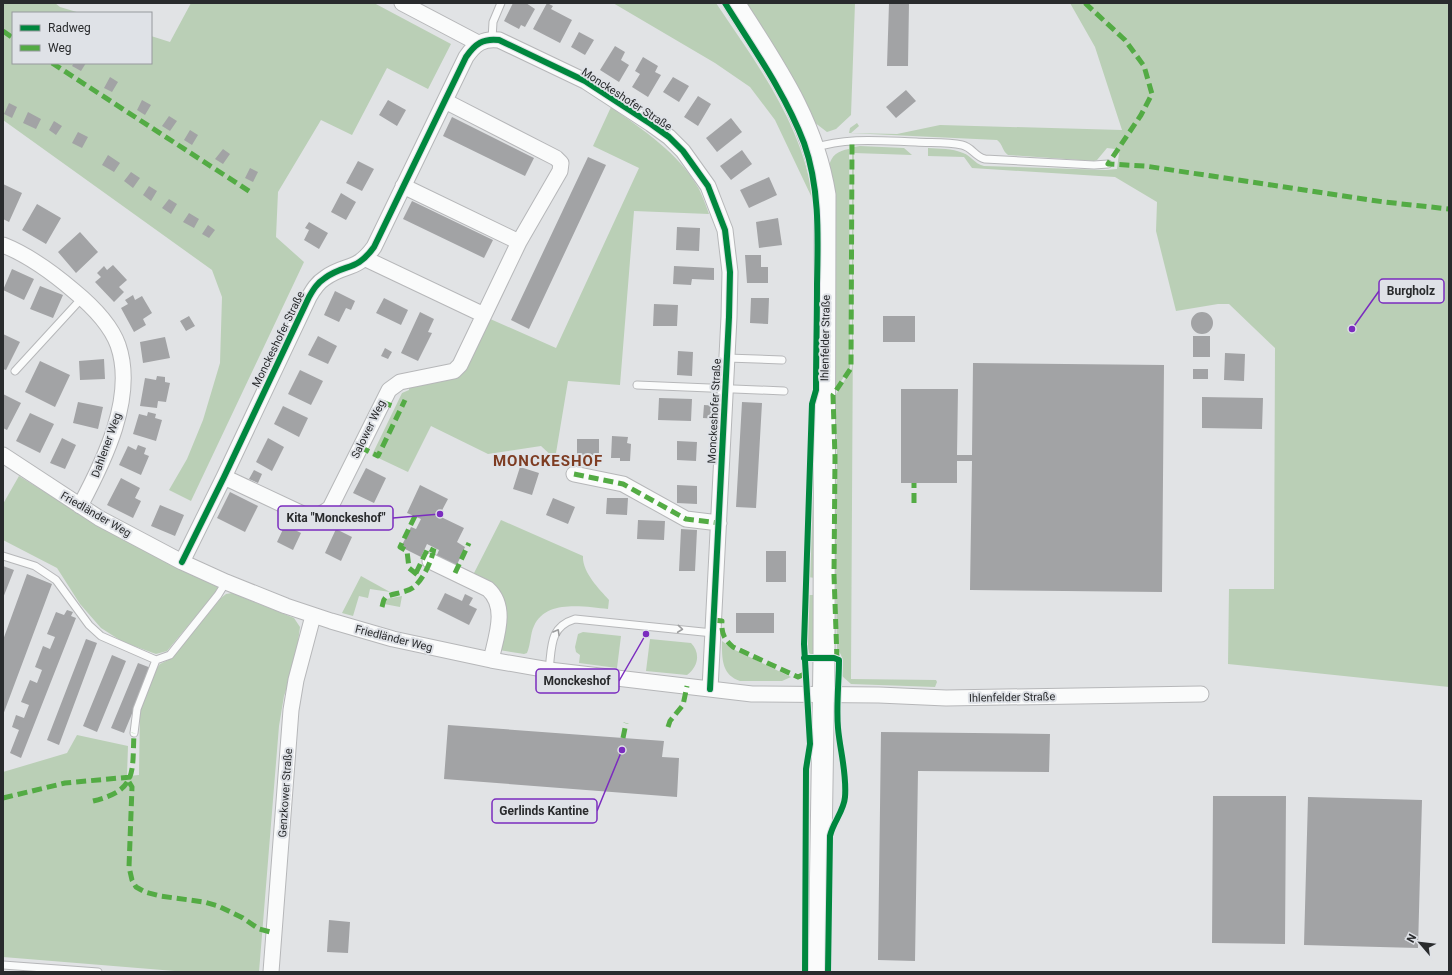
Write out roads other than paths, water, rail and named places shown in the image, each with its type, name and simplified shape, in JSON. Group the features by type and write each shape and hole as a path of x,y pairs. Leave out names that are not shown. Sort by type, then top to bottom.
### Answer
{"main road":[{"name":"Ihlenfelder Straße","path":"734,3 774,66 802,115 814,148 823,182 826,215 824,695 819,972"}],"street":[{"name":"Monckeshofer Straße","path":"402,3 485,41 499,40 585,82 669,137 697,167 708,186 719,214 728,248 730,272 726,389 710,689"},
{"path":"484,315 366,259 374,247 466,57 485,41"},
{"name":"Salower Weg","path":"224,476 305,515 314,517 323,514 330,508 389,390 400,382 458,369 519,242 560,171 562,163 556,158 444,101"},
{"path":"403,186 519,242"},
{"name":"Dahlener Weg","path":"3,245 59,278 97,313 117,344 122,362 123,378 119,413 101,462 80,506"},
{"name":"Monckeshofer Straße","path":"182,562 309,297 317,284 326,277 358,264 366,259"},
{"name":"Friedländer Weg","path":"3,455 80,506 182,562 226,582 313,616 393,639 492,660 549,670 752,694 824,695"},
{"path":"574,474 623,484 686,519 719,523"},
{"path":"430,561 488,590 495,596 500,614 492,660"},
{"name":"Genzkower Straße","path":"271,972 291,710 296,680 313,616"},
{"name":"Ihlenfelder Straße","path":"824,695 879,695 946,698 1201,694"}],"lane":[{"path":"485,41 501,3"},
{"path":"814,148 852,140 931,143 962,145 970,148 979,157 985,159 1094,165 1108,164"},
{"path":"16,370 82,298"},
{"path":"727,358 782,360"},
{"path":"638,385 784,391"},
{"path":"3,556 35,566 51,576 72,601 89,625 101,636 156,660 170,655 218,595 226,582"},
{"path":"549,670 552,641 556,630 564,622 575,619 713,632"},
{"path":"134,733 137,709 156,660"},
{"path":"3,965 98,972"}],"place":[{"name":"Burgholz","path":"1352,329"},
{"name":"Kita \"Monckeshof\"","path":"440,514"},
{"name":"Monckeshof","path":"646,634"},
{"name":"Gerlinds Kantine","path":"622,750"}],"district":[{"name":"MONCKESHOF","path":"548,461"}]}
